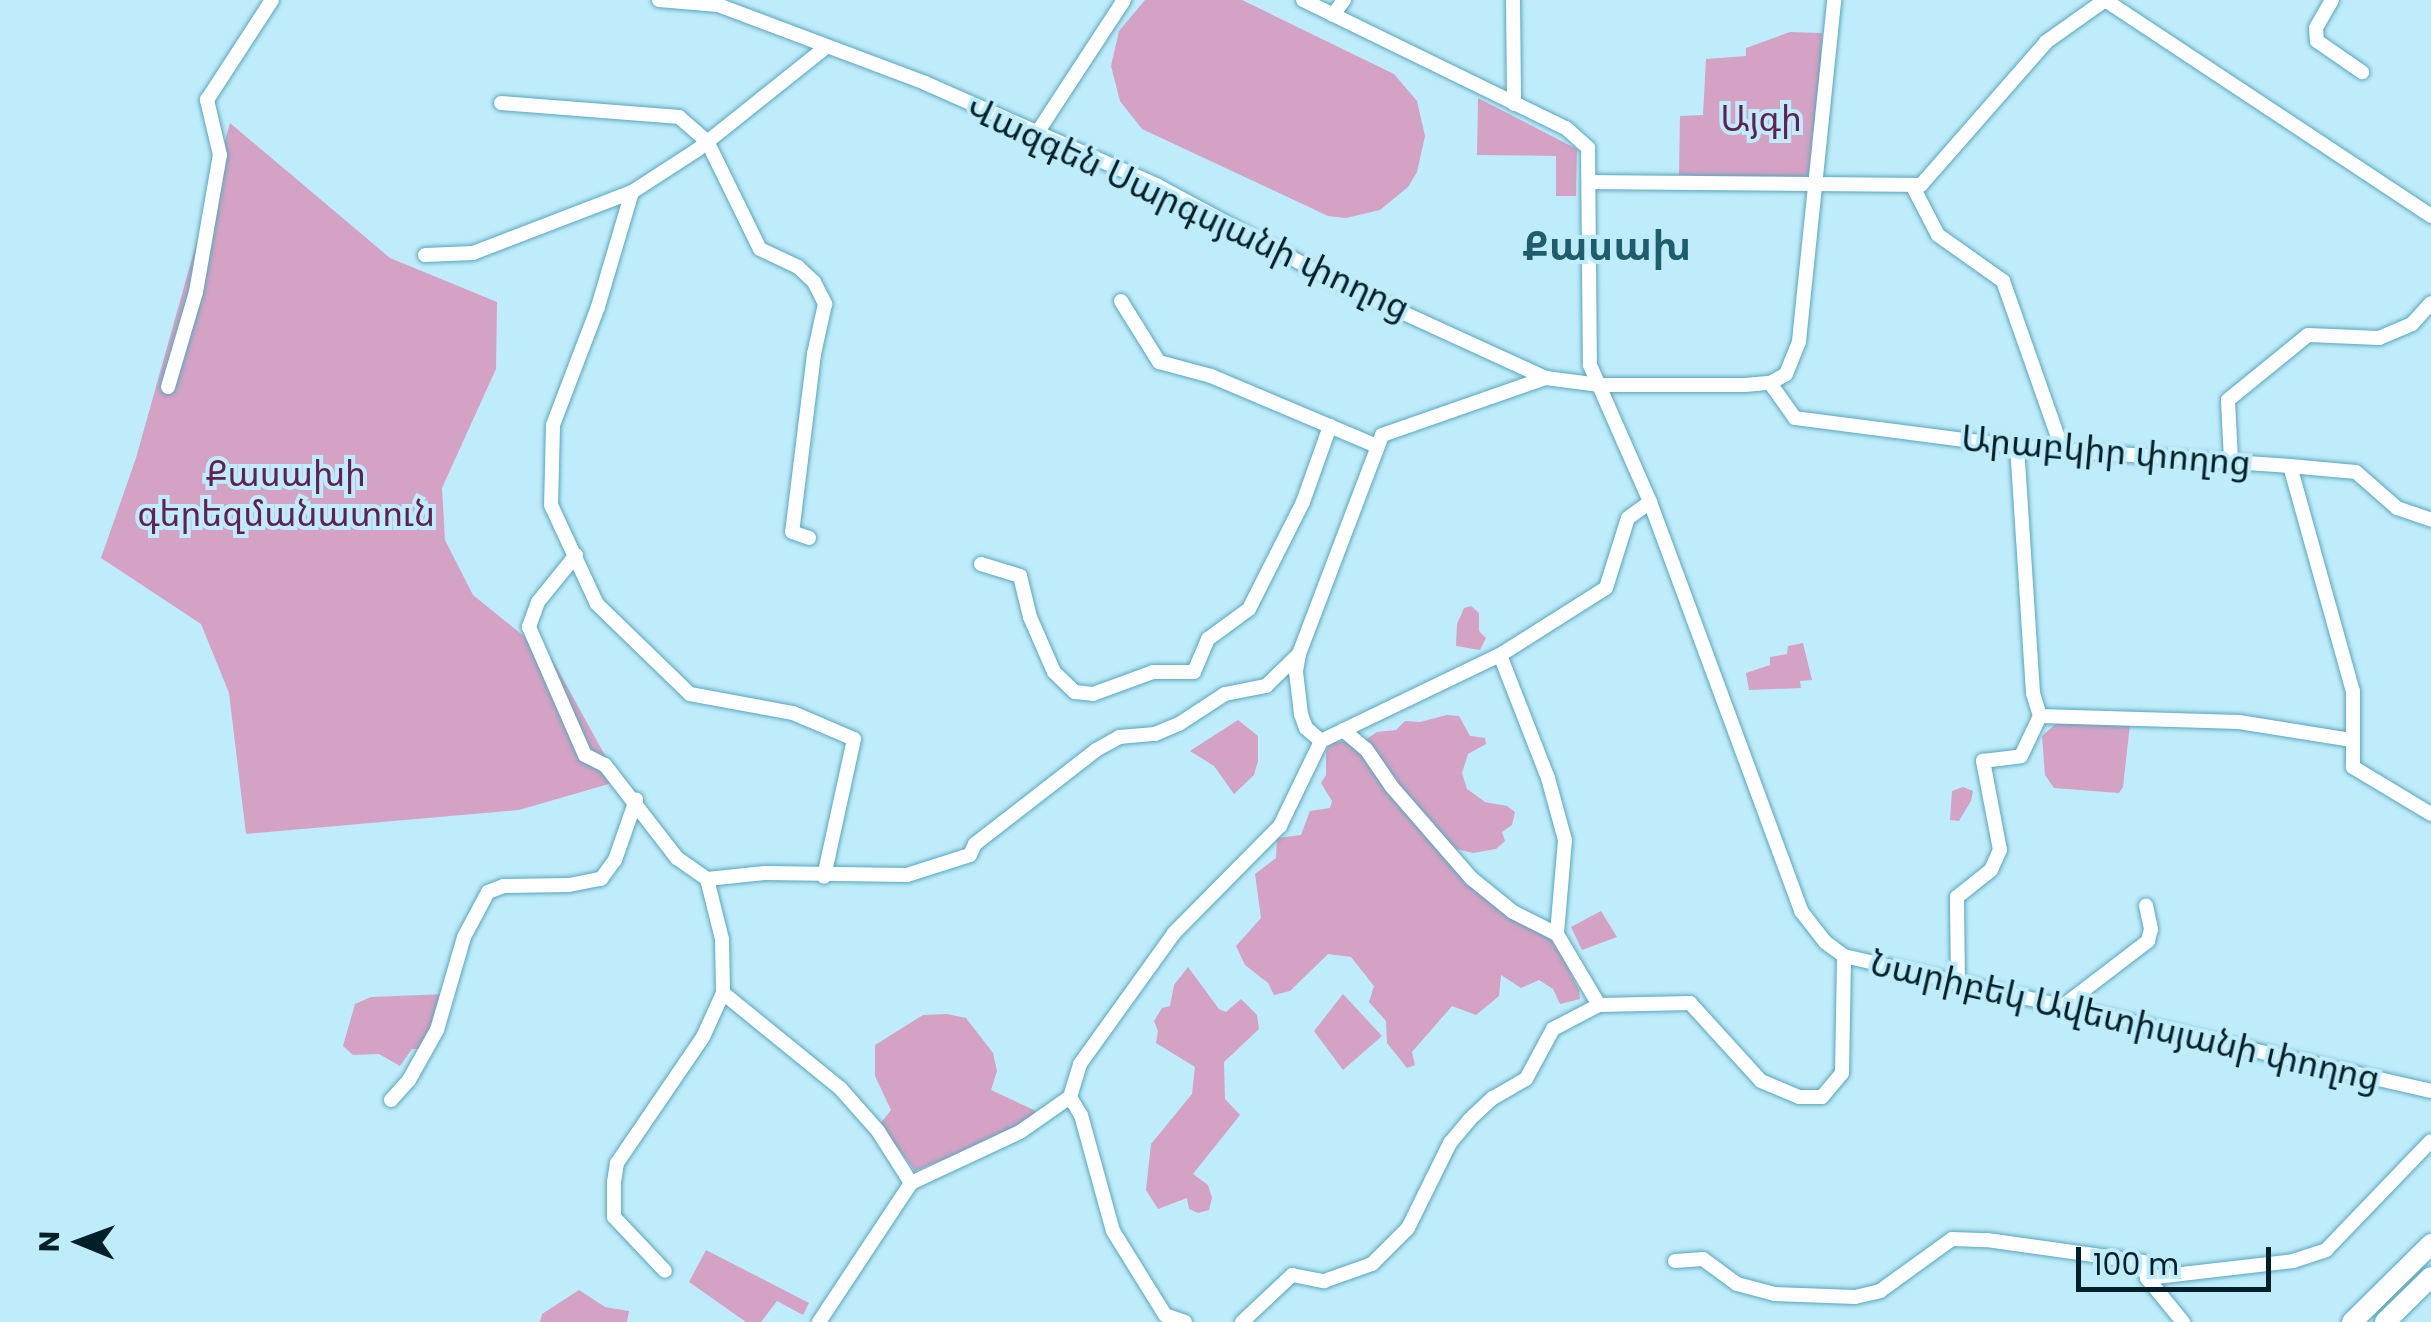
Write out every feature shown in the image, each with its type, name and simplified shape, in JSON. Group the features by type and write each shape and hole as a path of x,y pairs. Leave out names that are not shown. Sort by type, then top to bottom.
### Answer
{"highway":[{"path":"2352,1322 2431,1244"},
{"path":"2385,1322 2431,1277"}],"street":[{"path":"168,387 196,292 220,155 206,100 272,0"},
{"name":"Վազգեն Սարգսյանի փողոց","path":"660,0 719,2 925,83 1192,202 1336,282 1546,378 1600,385"},
{"path":"1037,134 1124,0"},
{"name":"Նարիբեկ Ավետիսյանի փողոց","path":"1304,0 1578,135 1588,148 1590,365 1650,502 1801,911 1825,942 1844,956 2431,1092"},
{"path":"1333,14 1344,0"},
{"path":"1514,0 1514,104"},
{"path":"1600,385 1770,384 1786,374 1799,341 1834,0"},
{"path":"1590,182 1921,185 2046,42 2105,0 2431,216"},
{"path":"2332,0 2316,28 2316,40 2362,72"},
{"path":"424,255 473,252 632,192 707,140 826,47"},
{"path":"500,103 658,112 679,117 707,140 760,249 798,267 814,282 825,304 792,532 809,538"},
{"path":"1912,184 1938,235 2003,282 2062,450"},
{"path":"632,192 598,307 552,426 551,505 597,604 690,694 792,713 854,739 824,877"},
{"path":"1121,301 1160,362 1211,376 1377,446"},
{"path":"2231,460 2228,400 2308,335 2379,338 2412,324 2431,303"},
{"path":"1321,741 1306,728 1301,714 1296,685 1299,654 1382,435 1546,378"},
{"name":"Արաբկիր փողոց","path":"1770,384 1795,418 2017,447 2290,466 2353,691 2351,740"},
{"path":"981,564 1020,576 1030,617 1054,672 1075,692 1093,694 1153,672 1194,672 1208,639 1248,609 1302,502 1330,426"},
{"path":"1958,983 1957,897 1990,870 2000,850 1983,761 2020,756 2040,716 2032,693 2017,447"},
{"path":"2290,466 2356,472 2397,508 2431,520"},
{"path":"820,1322 910,1183 1020,1132 1070,1096 1080,1064 1174,933 1280,826 1321,741 1500,654 1606,588 1628,518 1650,502"},
{"path":"576,556 538,602 530,627 585,755 605,764 677,858 707,879 764,874 907,875 970,855 975,844 1096,750 1119,737 1155,734 1179,724 1225,694 1266,686 1299,654"},
{"path":"1500,654 1548,778 1565,840 1556,934"},
{"path":"2040,716 2239,722 2351,740 2354,766 2431,814"},
{"path":"1343,730 1366,749 1392,787 1471,878 1513,912 1556,934 1600,1004"},
{"path":"391,1100 409,1080 437,1030 464,937 488,892 504,886 569,885 601,879 615,860 636,800"},
{"path":"665,1271 614,1217 617,1163 703,1036 723,993 722,938 707,879"},
{"path":"2063,1006 2148,941 2151,929 2146,906"},
{"path":"1242,1322 1292,1275 1324,1281 1372,1264 1408,1228 1450,1143 1470,1120 1493,1098 1526,1079 1552,1030 1600,1004 1690,1002 1762,1081 1800,1097 1822,1097 1842,1073 1844,956"},
{"path":"723,993 840,1088 878,1130 910,1183"},
{"path":"1070,1096 1081,1116 1113,1231 1164,1318 1185,1322"},
{"path":"2147,1278 2293,1261 2326,1250 2431,1141"},
{"path":"1675,1261 1703,1259 1737,1284 1816,1299 1880,1291 1952,1239 2143,1262 2147,1278 2183,1322"}],"green space":[{"path":"1145,0 1242,0 1394,74 1417,101 1425,136 1417,172 1408,187 1380,210 1346,218 1328,216 1142,129 1120,101 1111,66 1119,31"},
{"name":"Այգի","path":"1790,32 1822,33 1817,180 1679,175 1680,116 1703,115 1706,59 1746,56 1746,48"},
{"path":"1478,98 1577,149 1576,196 1556,196 1556,156 1477,155"},
{"name":"Քասախի գերեզմանատուն","path":"230,123 390,258 497,302 496,369 442,488 445,540 473,595 552,659 619,781 519,810 246,834 229,693 201,624 101,558 136,458"},
{"path":"1471,606 1479,613 1479,631 1486,638 1480,650 1456,646 1457,624 1464,608"},
{"path":"1803,643 1812,680 1800,681 1801,688 1749,690 1746,673 1770,665 1770,657 1787,654 1788,646"},
{"path":"1459,716 1470,736 1485,738 1486,744 1468,754 1462,773 1467,789 1485,802 1507,806 1515,812 1512,825 1502,832 1505,841 1496,849 1473,853 1456,849 1465,877 1514,918 1555,942 1580,999 1560,1004 1553,989 1539,980 1521,988 1501,975 1499,996 1476,1015 1452,1006 1412,1052 1415,1065 1407,1068 1387,1043 1386,1021 1369,1002 1374,986 1351,957 1328,954 1290,991 1274,995 1268,983 1245,965 1236,946 1261,918 1255,874 1276,858 1277,838 1301,835 1310,811 1330,808 1332,801 1321,783 1326,775 1326,751 1332,742 1365,740 1377,732 1396,730 1405,721 1420,722"},
{"path":"1238,720 1258,736 1258,761 1254,775 1234,794 1214,766 1190,751"},
{"path":"2059,721 2130,724 2123,787 2119,793 2054,788 2045,775 2042,736"},
{"path":"1963,787 1973,791 1971,801 1959,821 1950,820 1952,791"},
{"path":"1601,911 1617,937 1582,950 1571,927"},
{"path":"1188,967 1219,1009 1226,1012 1241,999 1257,1015 1259,1029 1224,1062 1225,1099 1240,1115 1193,1174 1208,1185 1212,1198 1209,1210 1198,1213 1189,1209 1187,1198 1158,1209 1146,1190 1151,1144 1192,1094 1195,1067 1156,1043 1158,1031 1154,1021 1162,1008 1170,1006 1174,985"},
{"path":"446,994 427,1039 420,1049 412,1049 400,1066 379,1054 353,1055 343,1046 355,1004 371,997"},
{"path":"1343,994 1382,1036 1343,1070 1314,1031"},
{"path":"923,1015 966,1018 993,1053 997,1071 991,1090 1036,1111 1032,1118 1000,1137 915,1171 880,1124 891,1110 875,1076 875,1045"},
{"path":"706,1250 809,1303 803,1315 777,1301 761,1322 746,1322 689,1282"},
{"path":"579,1290 605,1307 629,1311 627,1322 540,1322 542,1314"}],"district":[{"name":"Քասախ","path":"1607,246"}]}
